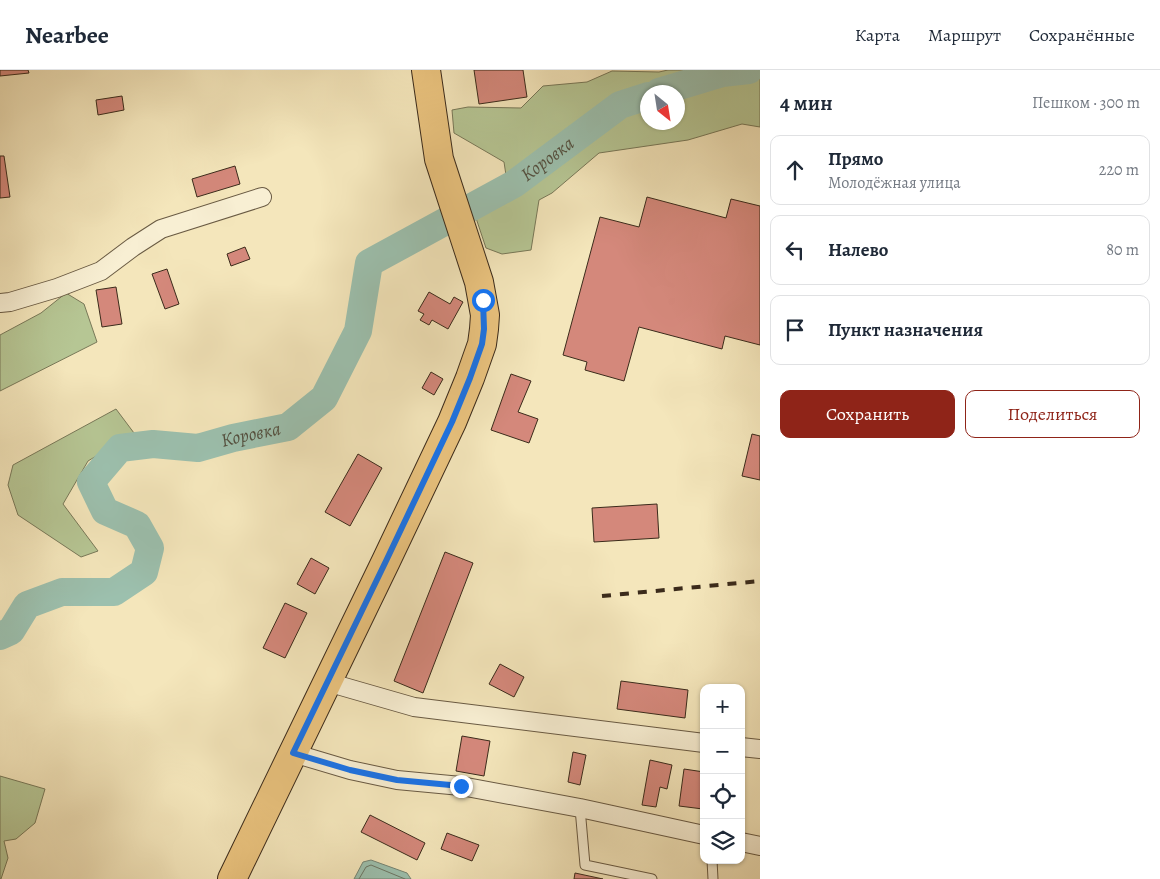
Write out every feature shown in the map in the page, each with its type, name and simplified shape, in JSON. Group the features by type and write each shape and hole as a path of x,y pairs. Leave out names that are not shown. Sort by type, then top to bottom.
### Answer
{"main road":[{"path":"232,879 448,430 478,355 485,315 479,282 445,180 434,130 426,70"}],"street":[{"path":"0,303 10,302 57,288 101,271 132,246 161,230 262,197"},
{"path":"327,682 414,707 700,743"},
{"path":"745,747 760,749"},
{"path":"293,753 350,770 397,780 461,786 580,808 700,835"},
{"path":"745,843 760,846"}],"lane":[{"path":"580,808 585,865 652,879"},
{"path":"712,864 713,879"}],"shaded area":[{"path":"760,70 760,127 742,124 688,140 599,153 552,193 539,200 531,250 502,254 486,248 476,218 509,195 504,162 454,133 452,110 468,107 521,108 543,86 587,82 612,71"},
{"path":"66,293 84,304 97,342 0,391 0,335 41,313"},
{"path":"116,409 134,433 88,461 63,504 98,551 81,557 18,515 8,485 13,465"},
{"path":"0,776 45,789 35,823 16,839 4,841 8,858 1,879 0,879"}],"water":[{"path":"371,860 407,873 411,879 354,879 363,862"}],"building":[{"path":"0,70 28,70 29,73 0,76"},
{"path":"474,70 523,70 527,97 479,104"},
{"path":"122,96 124,110 98,115 96,100"},
{"path":"0,156 4,156 10,197 0,198"},
{"path":"235,166 240,184 197,197 192,179"},
{"path":"647,197 726,218 731,199 760,206 760,345 725,336 722,349 639,327 624,381 585,370 587,362 563,355 600,217 639,227"},
{"path":"245,247 250,259 231,266 227,254"},
{"path":"167,269 179,304 165,309 152,274"},
{"path":"116,287 122,324 102,327 96,290"},
{"path":"429,292 450,304 454,297 463,302 448,329 432,320 429,325 420,320 424,314 418,311"},
{"path":"431,372 443,379 434,395 422,388"},
{"path":"511,374 531,381 518,412 538,419 529,443 491,430"},
{"path":"752,434 760,436 760,480 742,476"},
{"path":"358,454 382,468 350,526 325,512"},
{"path":"657,504 659,538 594,542 592,508"},
{"path":"445,552 473,563 423,693 394,681"},
{"path":"311,558 329,568 315,594 297,584"},
{"path":"285,603 307,613 285,658 263,648"},
{"path":"500,664 524,677 514,697 489,684"},
{"path":"621,681 688,690 685,718 617,709"},
{"path":"462,736 490,741 484,776 456,771"},
{"path":"573,752 586,755 580,785 568,782"},
{"path":"650,760 672,765 667,789 660,787 656,807 642,805"},
{"path":"684,769 700,771 700,809 679,806"},
{"path":"370,815 425,843 417,860 361,832"},
{"path":"447,833 479,845 472,861 441,849"},
{"path":"575,873 603,879 574,879"}],"waterway":[{"name":"Коровка","path":"682,85 722,73 749,70"},
{"name":"Коровка","path":"0,636 11,631 27,605 62,592 114,592 144,572 150,548 137,525 105,511 91,482 120,448 153,444 198,448 233,438 288,427 324,398 358,331 369,263 514,184 620,105 640,99"}],"railway":[{"path":"602,596 760,581"}],"route":[{"path":"461,786 397,780 350,770 293,753 452,422 482,344 485,315 483,300"}]}
